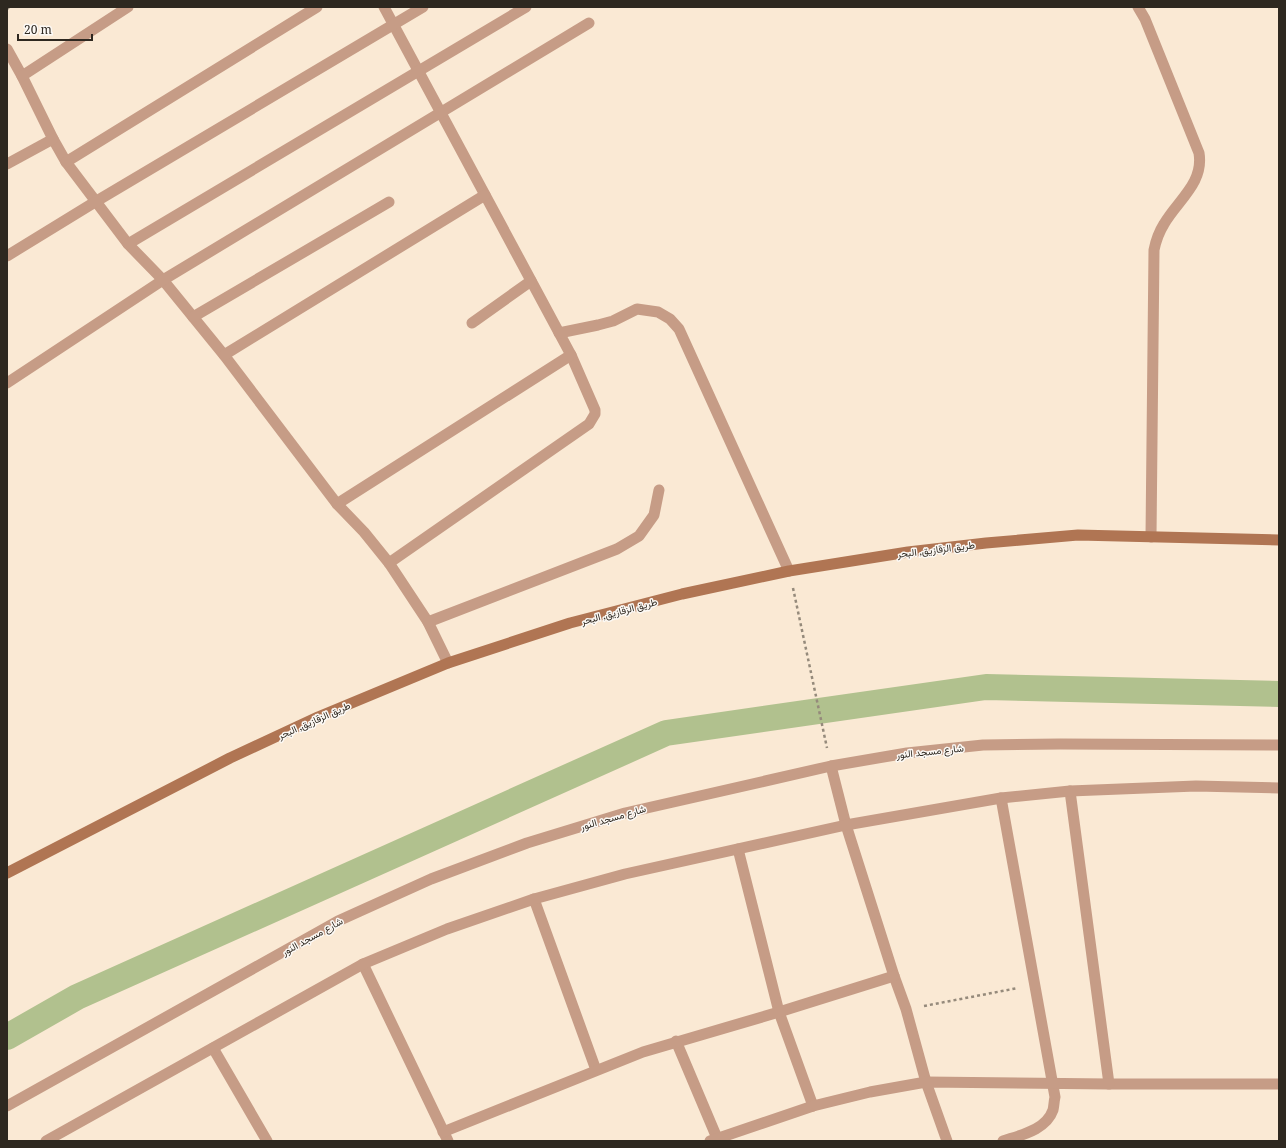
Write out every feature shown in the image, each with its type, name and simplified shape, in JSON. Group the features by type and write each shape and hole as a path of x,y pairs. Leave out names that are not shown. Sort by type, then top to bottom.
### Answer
{"main road":[{"name":"طريق الزقازيق, البحر","path":"7,873 230,758 318,717 448,663 577,622 682,594 789,571 908,552 986,543 1078,535 1279,540"}],"street":[{"path":"22,76 128,7"},
{"path":"66,162 317,7"},
{"path":"384,7 571,355 594,404 595,414 589,424 389,563"},
{"path":"7,256 423,7"},
{"path":"128,244 526,7"},
{"path":"1138,7 1145,20 1196,146 1201,162 1196,180 1157,236 1154,250 1151,537"},
{"path":"7,383 163,280 589,23"},
{"path":"7,49 66,162 128,244 163,280 224,355 337,504 364,532 389,563 428,622 448,663"},
{"path":"7,164 53,139"},
{"path":"224,355 485,195"},
{"path":"193,317 389,202"},
{"path":"472,323 531,280"},
{"path":"559,333 613,321 637,309 658,312 670,319 679,329 789,571"},
{"path":"337,504 571,355"},
{"path":"428,622 617,549 639,536 643,531 654,515 659,490"},
{"name":"شارع مسجد النور","path":"7,1106 338,921 431,879 527,842 625,813 831,766 907,753 984,745 1279,744"},
{"path":"831,766 846,825 906,1009 926,1082 947,1141"},
{"path":"46,1141 363,964 447,929 534,899 625,874 846,825 1001,798 1070,791 1196,786 1279,788"},
{"path":"1070,791 1108,1084"},
{"path":"1001,798 1055,1097 1052,1110 1042,1124 1033,1130 1004,1141"},
{"path":"738,849 780,1012 813,1106"},
{"path":"534,899 596,1070"},
{"path":"363,964 445,1136 596,1070 643,1052 676,1041 780,1012 894,976"},
{"path":"676,1041 721,1139 813,1106 870,1092 926,1082 1279,1084"},
{"path":"213,1048 267,1141"}],"path":[{"path":"789,571 831,766"},
{"path":"906,1009 1034,985"}],"waterway":[{"path":"7,1037 77,997 666,733 986,687 1279,694"}]}
